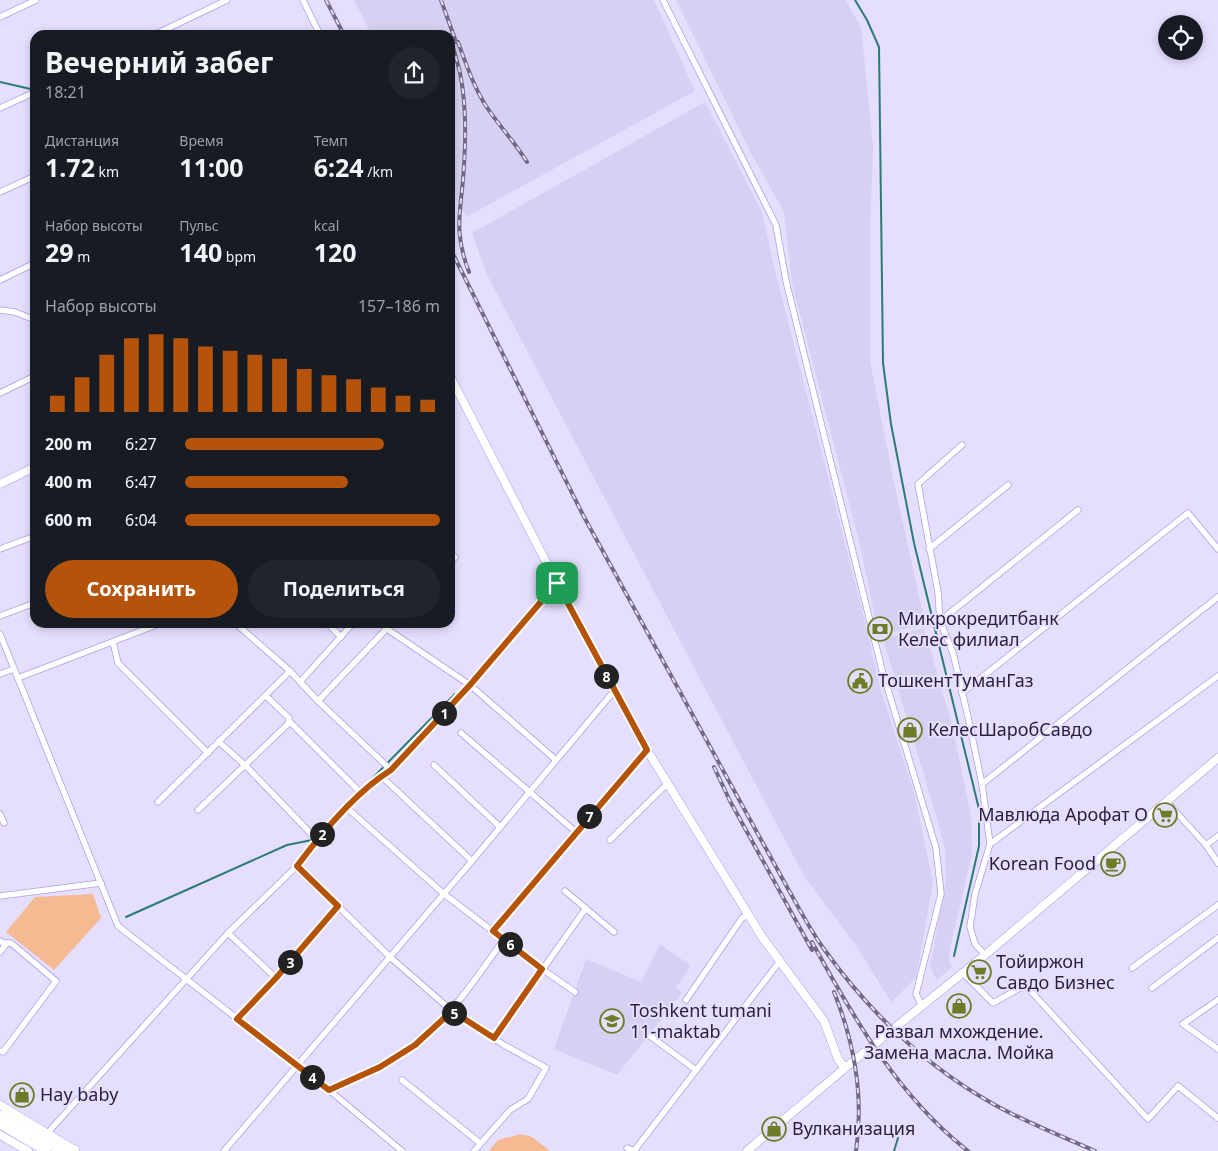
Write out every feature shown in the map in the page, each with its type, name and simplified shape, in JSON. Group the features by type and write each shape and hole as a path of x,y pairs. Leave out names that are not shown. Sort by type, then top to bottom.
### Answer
{"main road":[{"path":"0,1115 54,1150"},
{"path":"0,1124 29,1141 54,1150 76,1150"},
{"path":"29,1141 34,1151"}],"street":[{"path":"0,17 36,0"},
{"path":"164,30 227,0"},
{"path":"303,0 318,30"},
{"path":"662,0 776,225 786,281 882,670 936,848 941,894 916,994 922,1006"},
{"path":"0,108 30,94"},
{"path":"0,192 30,178"},
{"path":"0,280 30,266"},
{"path":"0,310 15,312 30,318"},
{"path":"0,394 30,379"},
{"path":"455,386 557,583 647,750 748,915 824,1021 838,1059 846,1068"},
{"path":"962,445 918,484 938,592 940,621 953,653 982,784 990,844 975,894 970,927 975,944 985,954"},
{"path":"0,484 30,470"},
{"path":"929,549 1008,485"},
{"path":"940,621 1078,510"},
{"path":"962,693 1188,513 1218,549"},
{"path":"0,549 30,538"},
{"path":"48,1134 228,933 297,866 317,840 347,808 381,776 391,770 470,685 557,583"},
{"path":"982,784 1218,597"},
{"path":"0,616 30,605"},
{"path":"18,678 149,628"},
{"path":"241,628 290,671 318,701 391,770"},
{"path":"332,628 341,637"},
{"path":"300,682 349,628"},
{"path":"318,701 387,629 470,685 556,760"},
{"path":"0,634 118,926 329,1090 402,1151"},
{"path":"113,642 118,663 208,754"},
{"path":"0,674 14,669"},
{"path":"158,802 290,671"},
{"path":"990,844 1218,676"},
{"path":"224,1151 472,861 614,691"},
{"path":"266,696 362,794"},
{"path":"198,810 290,722"},
{"path":"461,734 576,832"},
{"path":"219,742 246,766 317,840"},
{"path":"493,931 647,750"},
{"path":"748,1151 1218,758"},
{"path":"434,765 500,827"},
{"path":"381,776 472,861"},
{"path":"610,840 668,783"},
{"path":"1166,801 1206,845 1218,863"},
{"path":"347,808 444,894 575,992"},
{"path":"0,814 4,823"},
{"path":"1206,845 1218,836"},
{"path":"297,866 390,957 452,1011 546,1068 528,1099 510,1110 474,1151"},
{"path":"0,896 101,883"},
{"path":"565,891 614,932"},
{"path":"1132,968 1218,905"},
{"path":"237,1019 276,978 338,906"},
{"path":"494,1038 586,908"},
{"path":"686,1000 742,918 748,915"},
{"path":"228,933 276,978"},
{"path":"1152,988 1218,938"},
{"path":"329,1090 380,1067 415,1045 452,1011 504,939"},
{"path":"0,941 2,943 11,943 56,981 3,1052 0,1051"},
{"path":"0,952 7,943"},
{"path":"627,1148 634,1151 780,961"},
{"path":"962,972 993,1003 1020,988 1027,987 1148,1119 1178,1086 1218,1118"},
{"path":"1218,1000 1183,1024 1218,1049"},
{"path":"650,1036 696,1070"},
{"path":"402,1080 480,1142"},
{"path":"0,1105 76,1150"},
{"path":"0,1134 28,1151"}],"shaded area":[{"path":"354,0 654,0 695,91 466,217 461,208 462,205 455,197 455,30 369,30"},
{"path":"676,0 845,0 861,27 873,145 870,229 870,361 893,478 925,623 879,636 859,541 792,283 784,212 751,153"},
{"path":"705,102 762,212 775,271 863,613 880,688 914,792 933,883 916,978 891,1002 857,947 804,876 487,275 472,233"},
{"path":"924,628 952,725 971,815 972,855 950,948 949,960 952,967 937,980 930,967 946,879 945,850 883,639"},
{"path":"93,894 101,918 54,970 6,932 35,897"},
{"name":"Toshkent tumani 11-maktab","path":"660,944 691,966 676,988 682,993 617,1075 554,1049 586,959 641,982"},
{"path":"521,1134 532,1137 550,1151 489,1151 498,1140"}],"waterway":[{"path":"855,0 867,20 879,47 883,363 891,424 914,543 979,809 979,846 954,956"},
{"path":"0,82 30,89"},
{"path":"361,790 455,694"},
{"path":"347,804 358,793"},
{"path":"126,917 287,845 312,840 339,813"},
{"path":"894,1151 898,1138"}],"railway":[{"path":"326,0 341,30"},
{"path":"441,0 452,30"},
{"path":"458,42 482,99 527,162"},
{"path":"455,54 462,84 465,130 459,230 469,272"},
{"path":"455,258 583,515 809,927 824,949 860,995 923,1056 970,1090 1007,1112 1095,1151"},
{"path":"714,767 730,801 812,950"},
{"path":"812,942 844,1000 899,1081 943,1130 968,1151"},
{"path":"834,992 847,1030 856,1070 859,1110 856,1151"}],"place":[{"name":"Микрокредитбанк Келес филиал","path":"880,629"},
{"name":"ТошкентТуманГаз","path":"860,681"},
{"name":"КелесШаробСавдо","path":"910,730"},
{"name":"Мавлюда Арофат О","path":"1165,815"},
{"name":"Korean Food","path":"1113,864"},
{"name":"Тойиржон Савдо Бизнес","path":"979,972"},
{"name":"Развал мхождение. Замена масла. Мойка","path":"959,1006"},
{"name":"Toshkent tumani 11-maktab","path":"612,1021"},
{"name":"Hay baby","path":"22,1095"},
{"name":"Вулканизация","path":"774,1129"}],"route":[{"path":"557,583 647,750 493,931 542,969 494,1038 452,1011 415,1045 380,1067 329,1090 237,1019 276,978 338,906 297,866 317,840 347,808 381,776 391,770 470,685 557,583"}]}
